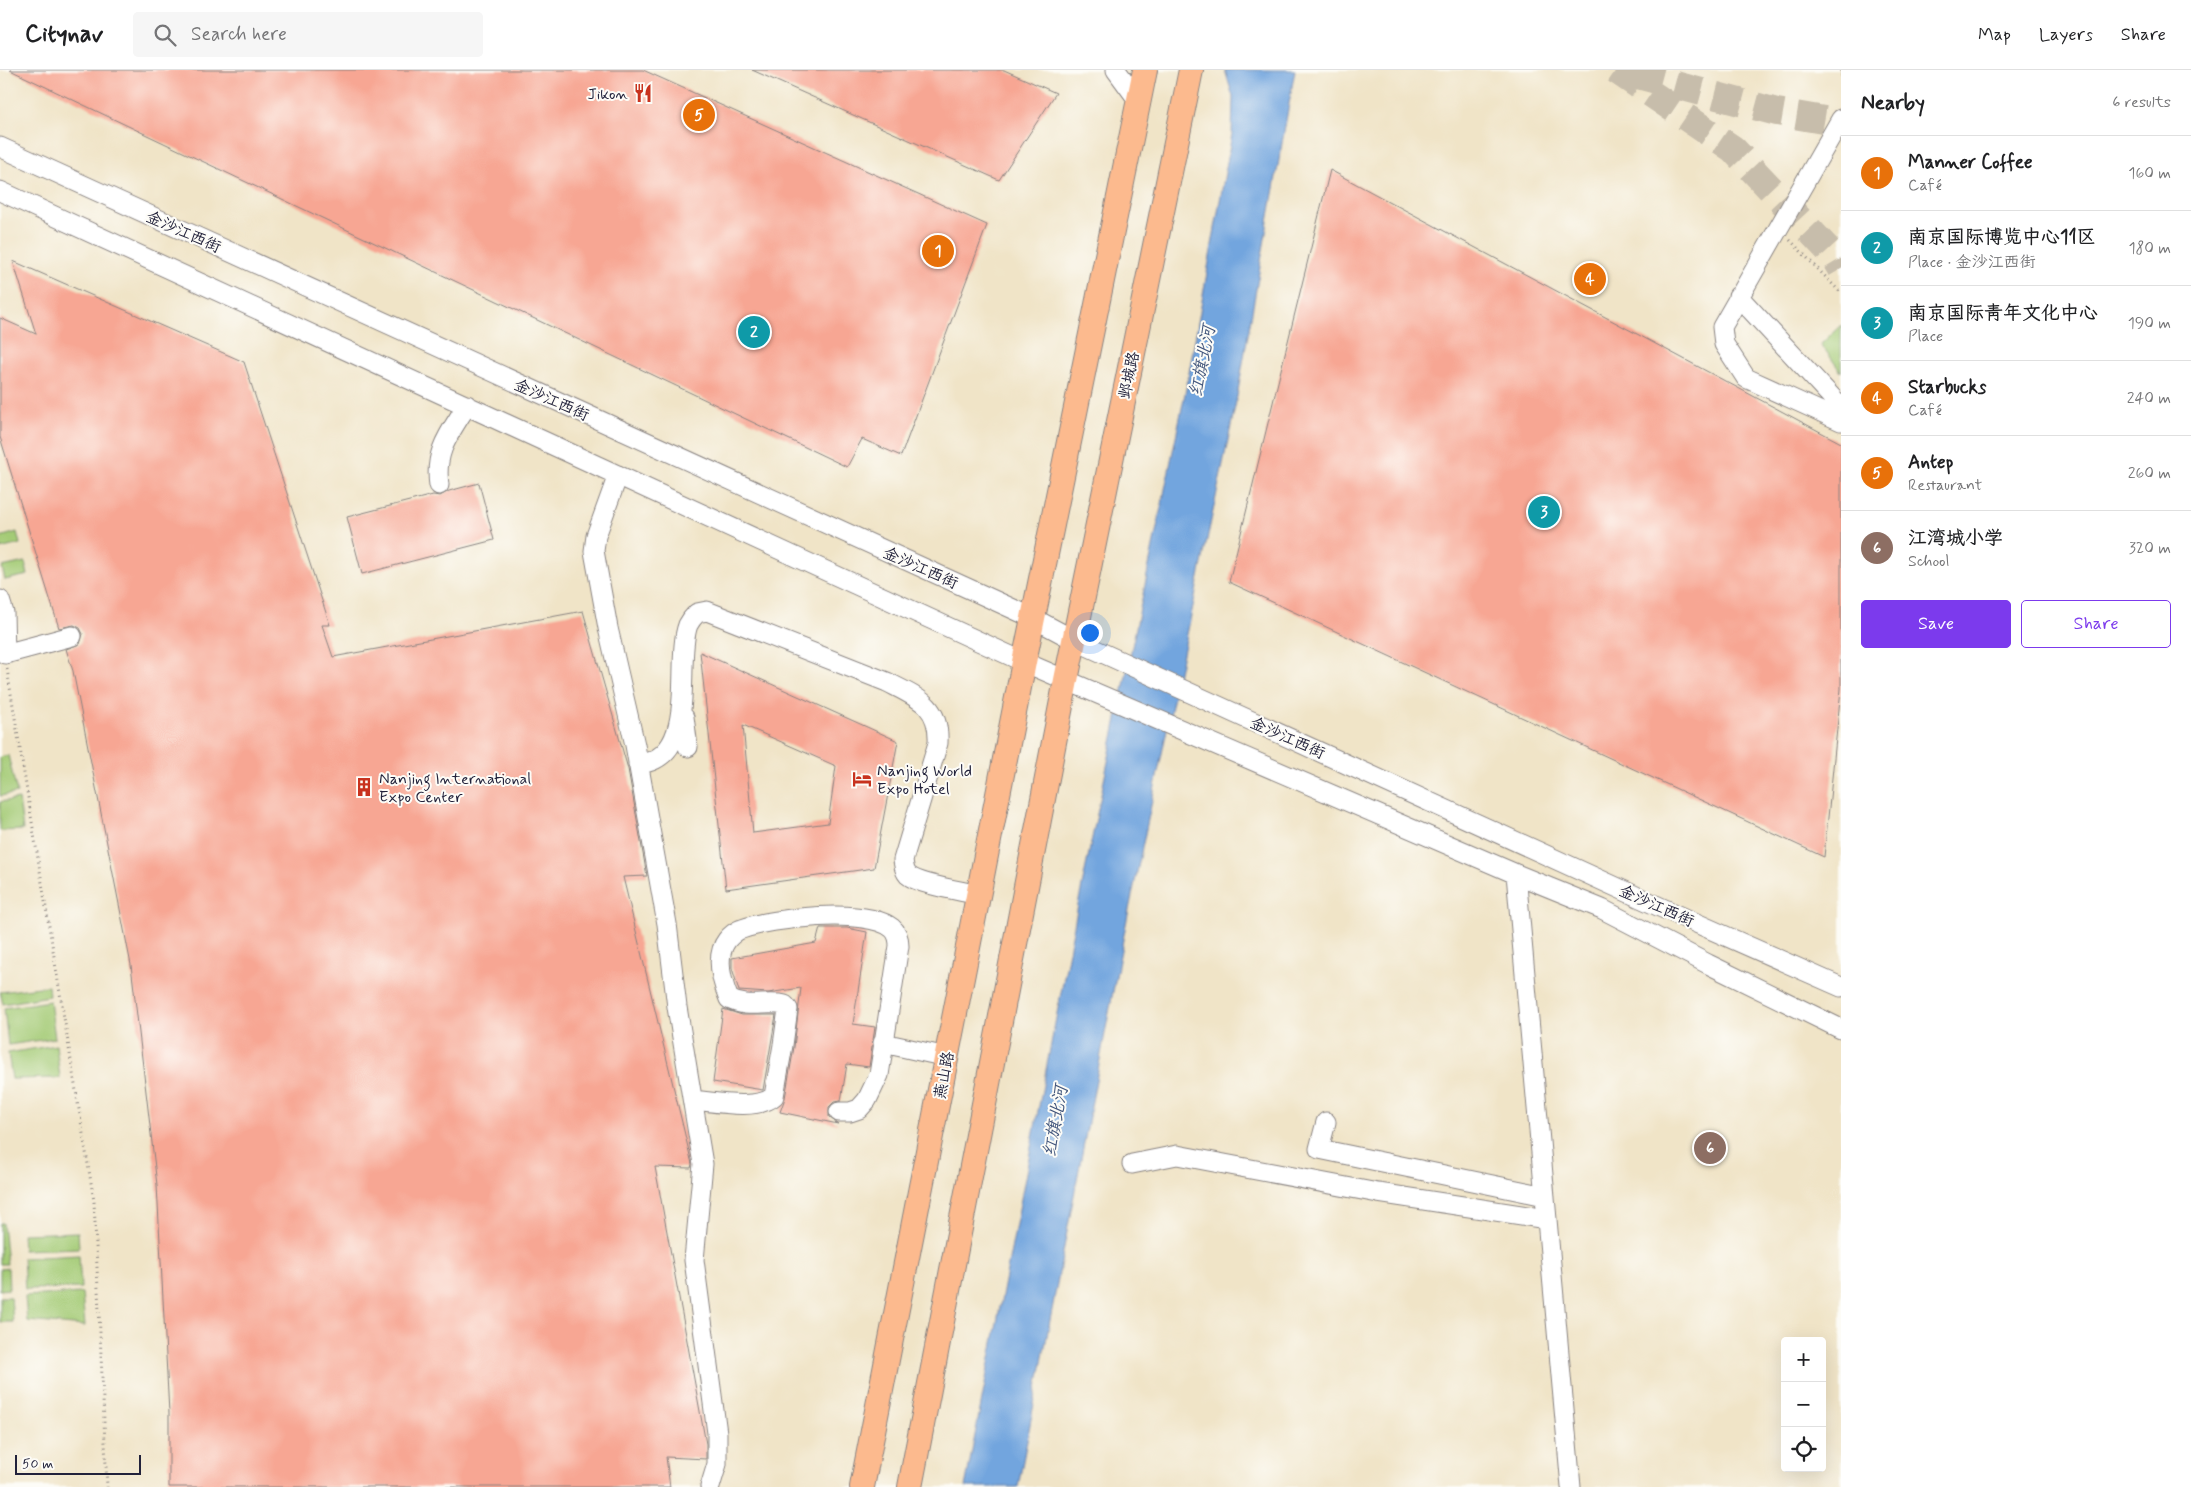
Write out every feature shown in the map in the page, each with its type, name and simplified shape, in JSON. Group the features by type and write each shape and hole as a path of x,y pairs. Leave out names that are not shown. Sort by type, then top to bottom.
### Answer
{"main road":[{"path":"1024,662 1145,70"},
{"name":"邺城路","path":"1066,680 1191,70"},
{"name":"燕山路","path":"862,1487 1024,662"},
{"path":"910,1487 1066,680"}],"street":[{"path":"1116,70 1138,100"},
{"path":"1841,119 1738,296 1722,327 1724,344 1746,378 1841,421"},
{"name":"金沙江西街","path":"0,147 1033,618 1074,640 1660,907 1841,987"},
{"name":"金沙江西街","path":"0,191 1024,662 1516,874 1602,909 1841,1030"},
{"path":"1738,296 1841,407"},
{"path":"439,485 437,470 442,444 467,405"},
{"path":"618,475 598,528 594,551 608,628 638,764 667,924 676,1006 704,1164 694,1260 717,1433 717,1464 710,1487"},
{"path":"0,600 4,613 2,651 72,636"},
{"path":"638,764 653,761 663,754 676,735 682,706 684,640 688,624 697,612 707,611 887,682 928,706 936,717 939,728 938,743 903,860 904,870 908,876 918,881 979,895"},
{"path":"682,706 688,747"},
{"path":"1516,874 1571,1487"},
{"path":"694,1100 752,1104 763,1103 774,1096 784,1044 788,1009 785,1005 780,1004 737,1004 729,999 721,979 720,957 726,941 739,929 765,923 815,916 860,918 882,923 892,928 897,934 899,946 879,1075 867,1100 859,1109 850,1112 840,1112"},
{"path":"883,1043 947,1057"},
{"path":"1326,1122 1319,1149 1545,1196"},
{"path":"1132,1164 1177,1155 1378,1193 1547,1219"}],"path":[{"path":"1778,227 1841,293"},
{"path":"2,651 94,1201 107,1487"}],"green space":[{"path":"1841,325 1841,372 1821,344"},
{"path":"17,532 20,544 0,549 0,537"},
{"path":"25,562 28,575 5,580 2,567"},
{"path":"8,755 17,793 0,796 0,757"},
{"path":"19,799 23,830 0,831 0,802"},
{"path":"48,986 49,996 3,1004 0,992"},
{"path":"50,1001 55,1038 8,1045 4,1008"},
{"path":"56,1045 60,1078 12,1079 8,1053"},
{"path":"0,1223 3,1223 7,1264 0,1264"},
{"path":"78,1232 79,1248 23,1250 22,1234"},
{"path":"79,1255 81,1288 25,1289 23,1258"},
{"path":"8,1268 9,1289 0,1290 0,1269"},
{"path":"82,1293 85,1326 27,1321 25,1296"},
{"path":"0,1297 11,1297 13,1322 0,1322"}],"water":[{"name":"红旗北河","path":"1225,70 1295,70 1236,402 1126,924 1018,1487 965,1487 1078,905 1187,384 1232,134 1233,97"}],"building":[{"path":"10,70 643,70 987,225 901,456 862,439 847,467"},
{"path":"752,70 1004,70 1056,93 999,180"},
{"path":"1330,170 1841,443 1841,689 1824,857 1229,582"},
{"name":"Nanjing International Expo Center","path":"13,261 244,362 330,625 322,625 333,657 583,611 628,769 647,876 623,877 692,1164 691,1168 655,1167 706,1444 706,1459 666,1457 670,1487 169,1487 169,1413 157,1185 131,965 73,671 66,649 80,644 83,634 80,628 74,625 59,628 0,437 0,318 36,334"},
{"path":"479,483 494,540 362,574 347,517 433,495 440,496 449,491"},
{"name":"Nanjing World Expo Hotel","path":"700,652 898,741 874,868 726,889","holes":["743,725 836,766 828,823 753,833"]},
{"path":"820,928 847,928 867,932 853,1024 875,1027 869,1067 847,1064 841,1101 834,1102 829,1107 829,1117 838,1124 780,1112 785,1098 794,1047 801,988 768,993 739,991 732,968 732,958 816,943"},
{"path":"723,1009 742,1015 776,1015 763,1090 713,1082"}],"tunnel":[{"path":"1616,70 1733,149 1832,254 1841,269"},
{"path":"1634,74 1777,112 1841,123"}],"place":[{"name":"Jikon","path":"643,93"},
{"name":"Antep","path":"699,115"},
{"name":"Manner Coffee","path":"938,251"},
{"name":"Starbucks","path":"1590,279"},
{"name":"南京国际博览中心11区","path":"754,332"},
{"name":"南京国际青年文化中心","path":"1544,512"},
{"name":"Nanjing World Expo Hotel","path":"862,779"},
{"name":"Nanjing International Expo Center","path":"364,787"},
{"name":"江湾城小学","path":"1710,1148"}]}
